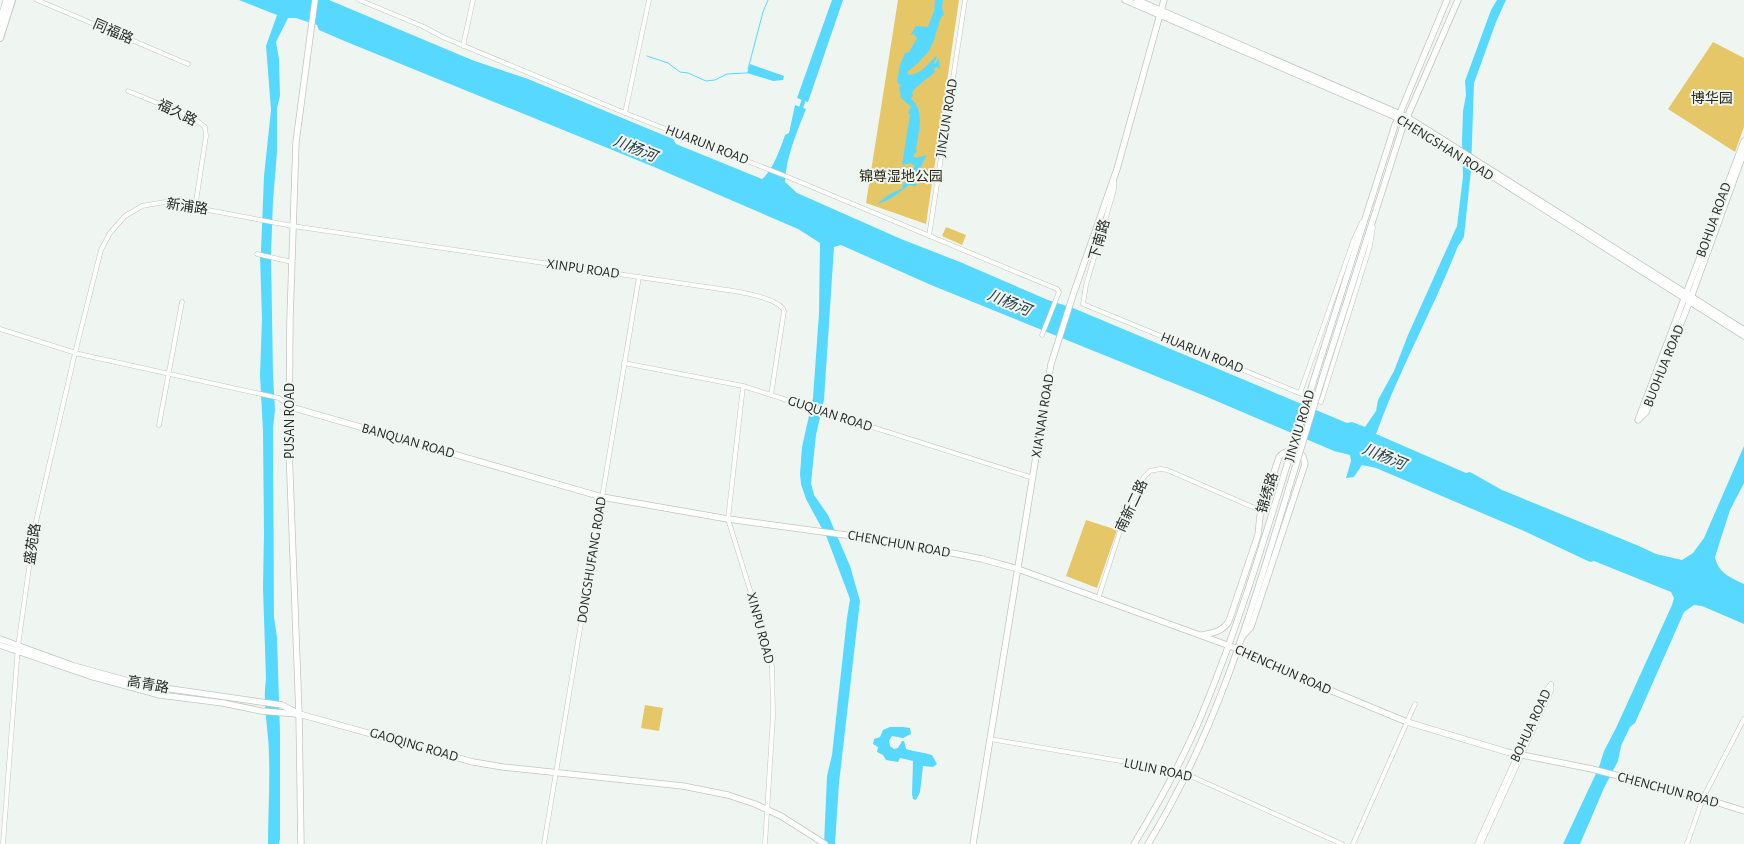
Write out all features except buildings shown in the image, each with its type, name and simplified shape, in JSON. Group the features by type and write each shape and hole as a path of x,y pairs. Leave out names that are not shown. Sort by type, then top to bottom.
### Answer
{"highway":[{"path":"0,23 7,0"}],"main road":[{"path":"0,38 12,0"},
{"name":"PUSAN ROAD","path":"301,844 299,714 289,449 292,262 296,142 315,0"},
{"name":"CHENGSHAN ROAD","path":"1125,0 1160,13 1406,119 1744,336"},
{"name":"CHENGSHAN ROAD","path":"1137,0 1160,13"},
{"name":"XIA'NAN ROAD","path":"973,844 1046,388 1053,356 1114,175 1164,0"},
{"name":"JINXIU ROAD","path":"1134,844 1175,771 1204,711 1229,646 1398,116 1448,0"},
{"name":"JINXIU ROAD","path":"1148,844 1186,774 1212,717 1238,649 1406,119 1458,0"},
{"name":"BOHUA ROAD","path":"1688,299 1744,141"},
{"name":"BOHUA ROAD","path":"1688,299 1744,152"},
{"name":"CHENGSHAN ROAD","path":"1688,299 1744,330"},
{"name":"BUOHUA ROAD","path":"1688,299 1646,412 1638,420 1688,299"},
{"name":"BANQUAN ROAD","path":"290,407 602,497 728,519 821,532"},
{"name":"锦绣路","path":"1200,635 1219,631 1225,628 1229,621 1258,535 1262,511 1279,457 1283,452 1298,453 1303,456 1305,464 1251,627 1242,637"},
{"name":"CHENCHUN ROAD","path":"821,532 947,552 1018,569 1238,649 1303,679 1408,722 1520,755 1592,770 1702,798 1744,811"},
{"name":"高青路","path":"0,639 18,649 143,685 282,705 299,714"},
{"name":"GAOQING ROAD","path":"0,645 18,649 90,676 160,695 223,703 261,711 299,714 466,760 503,767 699,788 741,799 767,809 823,842"}],"street":[{"name":"同福路","path":"37,0 188,64"},
{"name":"HUARUN ROAD","path":"359,0 422,26 463,46 625,113 766,168 1057,289 1059,292 1042,335"},
{"path":"463,46 473,0"},
{"path":"625,113 649,0"},
{"name":"JINZUN ROAD","path":"929,236 965,0"},
{"name":"福久路","path":"128,91 192,117 205,127 206,136 196,208"},
{"name":"下南路","path":"1083,304 1086,285 1114,190 1114,175"},
{"name":"新浦路","path":"101,250 110,233 124,216 142,206 165,202 293,226"},
{"path":"1300,393 1354,239 1367,211"},
{"name":"HUARUN ROAD","path":"1083,304 1322,402 1370,246 1375,215"},
{"name":"XINPU ROAD","path":"293,226 726,290 772,300 780,304 784,311 771,395"},
{"name":"盛苑路","path":"3,844 18,649 35,526 101,250"},
{"path":"257,254 292,262"},
{"name":"DONGSHUFANG ROAD","path":"544,844 639,277"},
{"path":"159,425 182,302"},
{"name":"BANQUAN ROAD","path":"0,329 75,353 274,396 290,407"},
{"name":"GUQUAN ROAD","path":"624,363 743,386 1033,478"},
{"name":"XINPU ROAD","path":"743,386 728,519 772,667 772,716 765,844"},
{"name":"南新二路","path":"1098,599 1127,512 1144,478 1150,471 1167,470 1262,511"},
{"name":"BOHUA ROAD","path":"1477,844 1520,755 1551,690 1551,684 1547,689 1520,755 1482,844"},
{"path":"1353,844 1415,704"},
{"path":"1687,844 1702,798 1744,719"},
{"path":"1737,730 1744,732"},
{"name":"LULIN ROAD","path":"990,739 1186,774 1342,844"}],"green space":[{"name":"锦尊湿地公园","path":"898,0 959,0 926,224 866,203"},
{"name":"博华园","path":"1713,42 1744,58 1744,127 1735,152 1668,109"},
{"path":"946,227 966,235 962,245 942,236"},
{"path":"1086,520 1117,530 1097,588 1066,576"},
{"path":"645,705 663,708 659,731 641,728"}],"water":[{"name":"川杨河","path":"239,0 329,0 472,60 528,79 673,139 676,144 762,179 773,165 785,135 789,133 795,105 806,109 787,163 785,182 797,193 901,239 1048,300 1073,308 1347,423 1352,422 1365,427 1376,411 1378,400 1394,371 1408,335 1457,226 1463,176 1462,141 1463,111 1466,95 1465,81 1491,10 1497,0 1506,0 1474,83 1471,170 1464,237 1458,246 1395,387 1376,434 1466,473 1470,472 1502,490 1656,554 1682,560 1693,553 1704,538 1744,446 1744,483 1730,510 1715,557 1722,571 1744,584 1744,624 1702,606 1694,605 1684,612 1635,723 1630,727 1621,746 1618,761 1580,844 1563,844 1672,605 1674,598 1671,592 1594,561 1590,562 1524,531 1376,468 1362,465 1354,477 1346,478 1351,461 1350,455 1334,451 1200,394 931,285 841,245 834,247 824,400 816,435 811,483 814,495 828,515 850,566 860,601 839,783 835,844 824,844 827,776 832,755 850,599 827,538 806,499 800,474 802,447 813,398 819,313 820,243 798,229 654,167 342,40 319,30 317,25 296,18 288,18 276,42 279,59 280,96 277,108 277,152 271,254 275,410 273,429 274,617 277,637 280,732 280,839 279,844 268,844 269,746 265,698 260,257 264,176 271,110 266,46 277,15"},
{"path":"832,0 843,0 808,102 797,98"},
{"path":"935,0 943,0 944,15 941,17 929,51 907,72 909,75 917,73 936,56 935,64 939,58 940,69 936,67 934,69 935,72 912,93 911,99 916,104 920,116 917,151 913,156 916,158 926,155 926,157 915,177 916,186 909,185 890,199 877,204 888,195 903,188 902,186 906,181 911,183 912,172 915,166 911,163 902,165 910,115 908,112 911,107 900,97 899,87 901,86 897,82 900,65 905,53 909,52 917,38 914,34 911,34 916,26 928,27 934,11"},
{"path":"750,64 784,76 783,80 773,81 747,73"},
{"path":"890,727 910,728 911,734 903,738 892,736 889,741 890,746 894,749 898,748 902,741 904,741 906,749 932,755 937,764 933,767 923,766 920,792 916,800 913,799 912,794 913,761 900,758 898,762 886,760 883,755 877,752 878,747 873,744 874,739 880,737 883,730"}],"waterway":[{"path":"748,69 768,0"},
{"path":"647,56 668,63 680,72 688,73 706,81 715,80 727,74 747,73"},
{"path":"800,111 805,96"}]}
